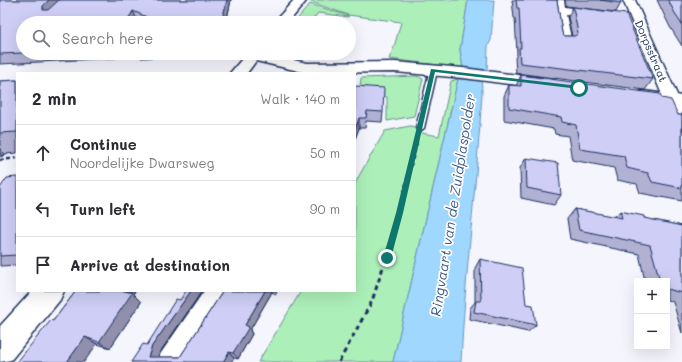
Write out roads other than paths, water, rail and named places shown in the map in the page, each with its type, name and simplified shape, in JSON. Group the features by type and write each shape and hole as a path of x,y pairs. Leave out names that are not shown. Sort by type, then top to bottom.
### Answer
{"street":[{"path":"286,16 301,0"},
{"name":"Dorpsstraat","path":"629,0 677,102 682,124"},
{"path":"565,42 558,5 606,17"},
{"path":"622,19 638,21"},
{"path":"239,72 249,60"},
{"path":"277,60 307,68 325,69 396,67 463,73 564,86"},
{"path":"626,94 677,102"},
{"path":"0,349 49,292"},
{"path":"170,362 217,292"}],"lane":[{"path":"420,128 433,70"}],"water":[{"name":"Ringvaart van de Zuidplaspolder","path":"468,0 494,0 491,40 488,46 487,71 481,71 482,93 480,127 465,295 461,362 393,362 458,79 468,79 468,69 463,68 460,50"}]}
